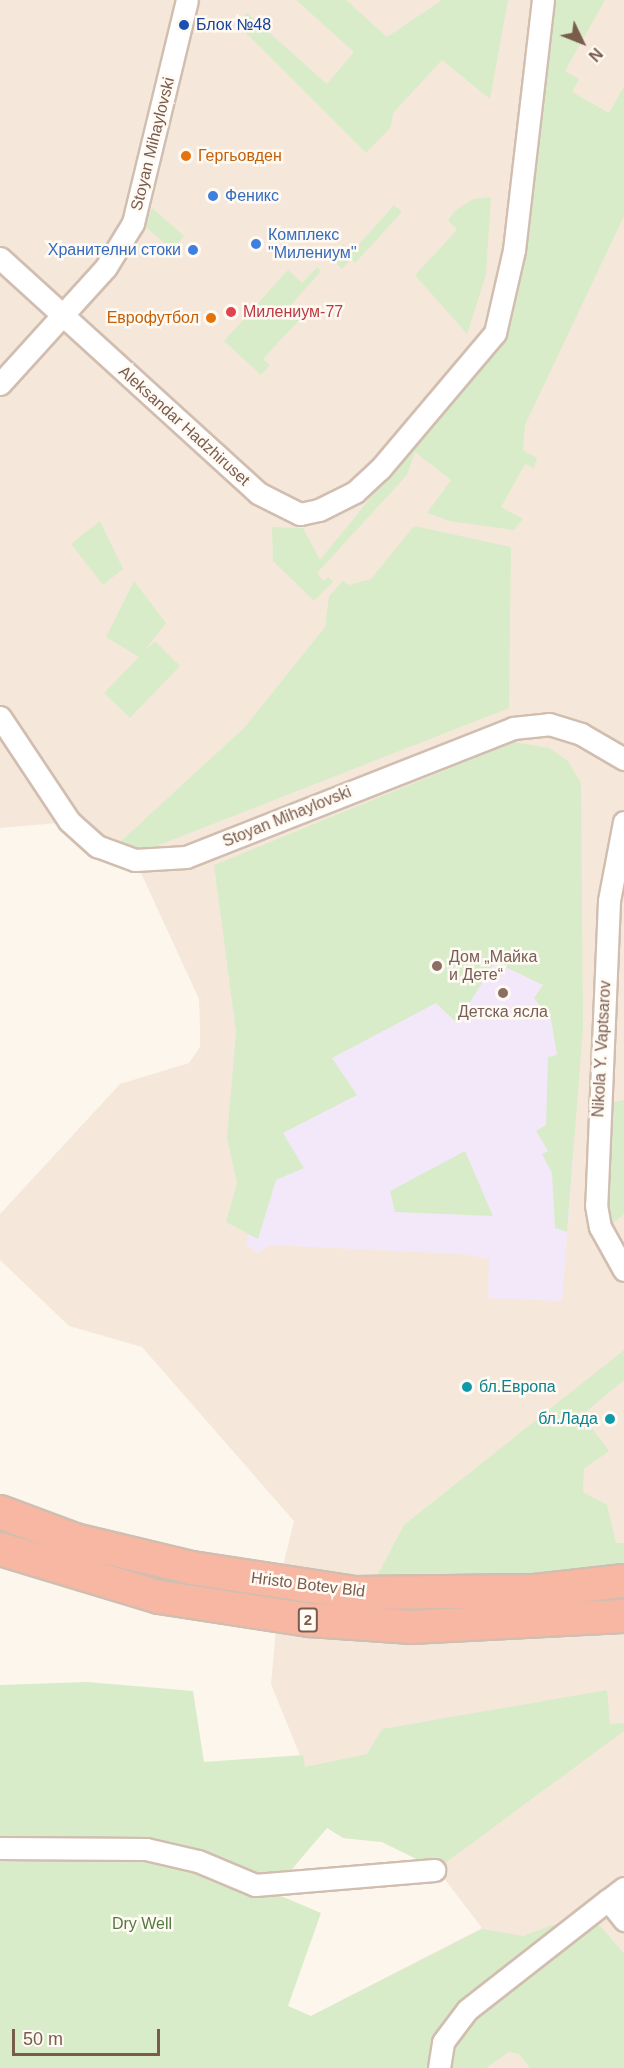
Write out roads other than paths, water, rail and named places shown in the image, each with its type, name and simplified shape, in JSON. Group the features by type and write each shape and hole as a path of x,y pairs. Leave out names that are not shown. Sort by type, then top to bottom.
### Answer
{"highway":[{"name":"Hristo Botev Bld","path":"0,1512 75,1540 182,1566 355,1593 535,1592 624,1581"},
{"name":"Hristo Botev Bld","path":"0,1549 159,1597 310,1620 412,1627 624,1616"}],"street":[{"name":"Stoyan Mihaylovski","path":"0,384 61,313 106,267 133,223 187,0"},
{"name":"Aleksandar Hadzhiruset","path":"0,258 258,493 300,514 318,510 355,492 380,469 495,333 508,288 543,0"},
{"name":"Stoyan Mihaylovski","path":"0,717 69,822 97,846 135,860 186,856 513,728 549,724 581,734 624,759"},
{"name":"Nikola Y. Vaptsarov","path":"624,822 609,901 596,1205 600,1227 624,1270"},
{"path":"0,1848 146,1849 198,1861 255,1885 434,1870"},
{"path":"439,2068 443,2042 466,2010 616,1894 624,1920"}],"place":[{"name":"Блок №48","path":"184,25"},
{"name":"Гергьовден","path":"186,156"},
{"name":"Феникс","path":"213,196"},
{"name":"Комплекс \"Милениум''","path":"256,244"},
{"name":"Хранителни стоки","path":"193,250"},
{"name":"Милениум-77","path":"231,312"},
{"name":"Еврофутбол","path":"211,318"},
{"name":"Дом „Майка и Дете“","path":"437,966"},
{"name":"Детска ясла","path":"503,993"},
{"name":"бл.Европа","path":"467,1387"},
{"name":"бл.Лада","path":"610,1419"}],"park label":[{"name":"Dry Well","path":"142,1924"}]}
